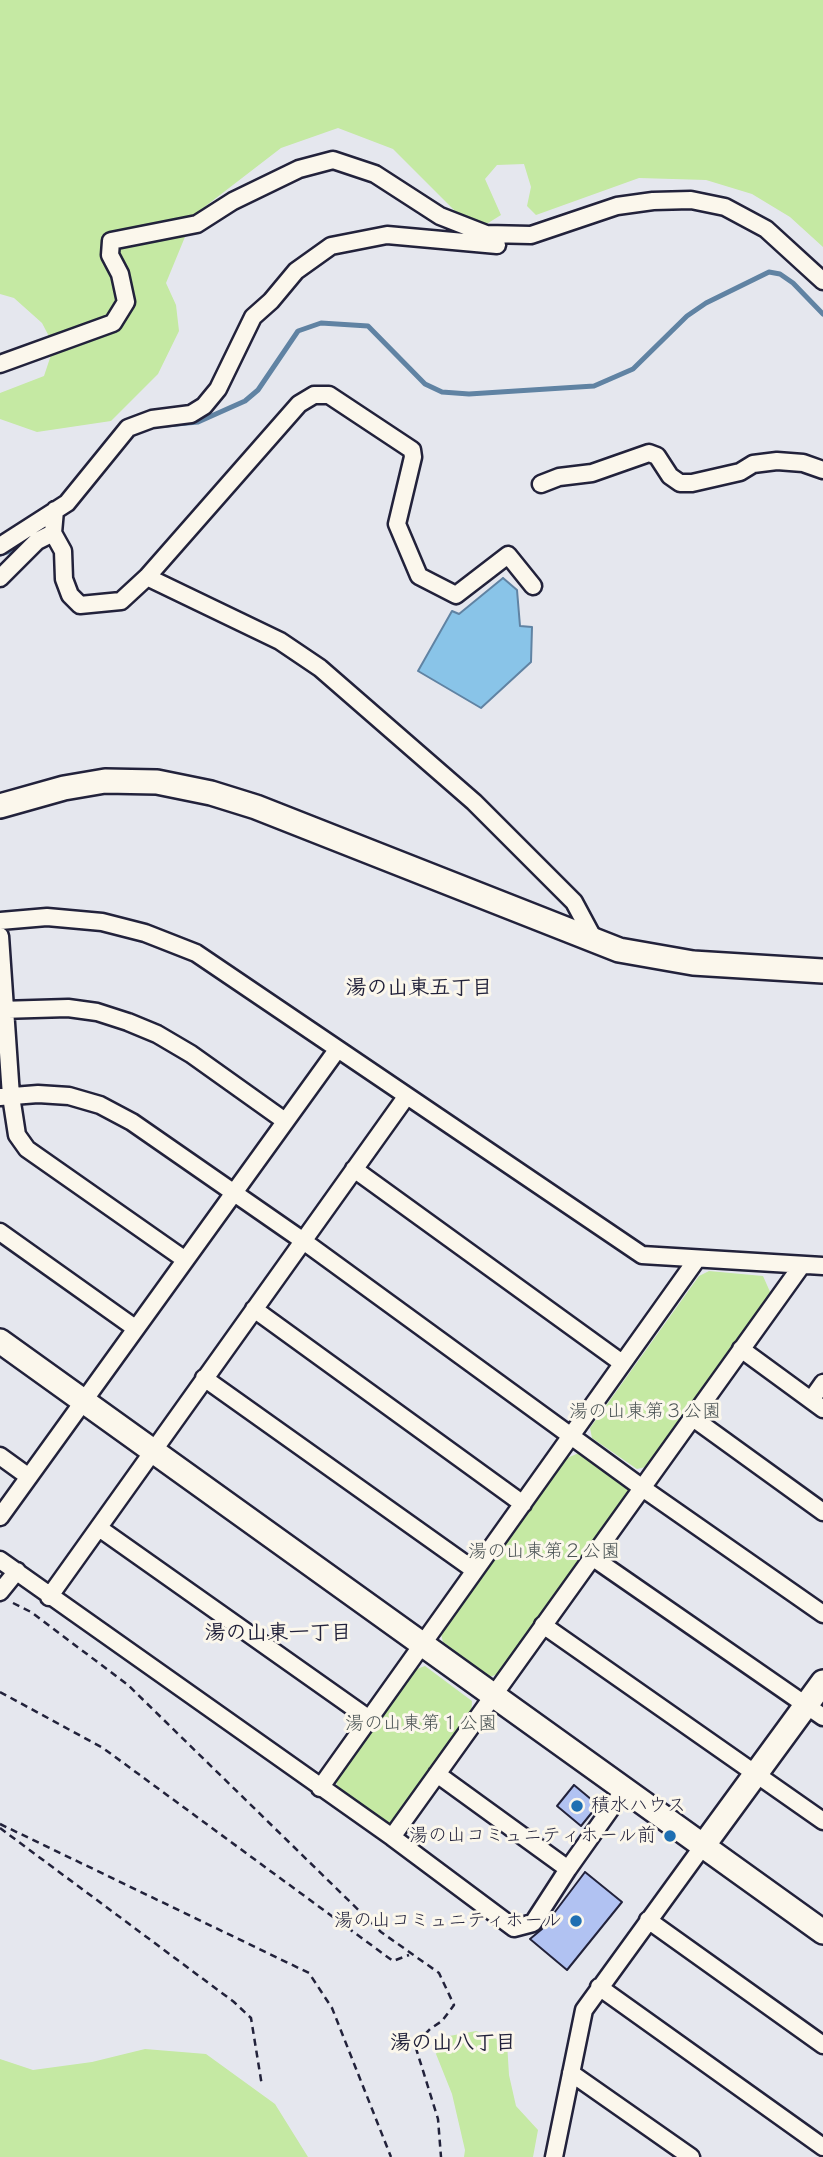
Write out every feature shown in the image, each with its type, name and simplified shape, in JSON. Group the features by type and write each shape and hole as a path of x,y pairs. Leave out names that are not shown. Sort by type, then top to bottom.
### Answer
{"street":[{"path":"0,364 113,323 127,302 120,274 110,255 111,241 197,224 233,201 316,162 333,160 375,174 464,227 486,234 531,234 617,206 691,201 725,207 748,217 774,236 823,281"},
{"path":"0,546 67,503 128,428 152,419 191,414 204,406 218,388 253,317 271,301 296,271 331,246 387,235 527,244 531,234"},
{"path":"55,510 53,533 63,551 64,579 70,596 80,605 121,601 147,577 299,404 322,393 329,394 412,450 413,457 397,524 419,576 456,595 508,555 533,586"},
{"path":"541,484 559,477 592,473 649,453 657,456 670,476 680,483 692,483 740,472 754,464 777,461 803,463 823,470"},
{"path":"0,578 37,541 53,533"},
{"path":"147,577 259,630 320,668 474,802 574,902 596,943"},
{"path":"0,806 64,788 105,781 157,782 211,793 256,807 475,891 596,943 632,953 693,963 823,971"},
{"path":"0,920 47,917 88,920 145,933 196,953 642,1255 823,1266"},
{"path":"0,936 5,1096 17,1135 27,1149 184,1259"},
{"path":"3,1009 68,1008 97,1012 148,1030 191,1054 285,1121"},
{"path":"0,1517 337,1050"},
{"path":"5,1096 69,1096 100,1105 132,1122 236,1192 573,1434 641,1487 823,1614"},
{"path":"49,1597 406,1097"},
{"path":"355,1169 622,1363"},
{"path":"0,1232 135,1328"},
{"path":"320,1788 697,1259"},
{"path":"392,1837 802,1265"},
{"path":"254,1309 523,1504"},
{"path":"0,1341 823,1931"},
{"path":"741,1349 817,1405 823,1383"},
{"path":"204,1378 474,1570"},
{"path":"693,1418 823,1512"},
{"path":"0,1456 29,1477"},
{"path":"99,1528 368,1718"},
{"path":"592,1557 815,1711"},
{"path":"0,1560 392,1837 514,1927 533,1923 624,1790"},
{"path":"5,1597 16,1571"},
{"path":"543,1625 823,1821"},
{"path":"554,2157 584,2010 757,1773 815,1711 823,1682"},
{"path":"437,1774 568,1869"},
{"path":"648,1920 823,2045"},
{"path":"599,1987 823,2147"},
{"path":"571,2073 691,2157"}],"path":[{"path":"5,1597 31,1612 128,1685 318,1872 409,1955 439,1973 454,2005 442,2021 430,2028 415,2045 438,2119 441,2157"},
{"path":"0,1692 103,1748 393,1961 409,1955"},
{"path":"0,1826 234,2002 251,2018 262,2086"},
{"path":"0,1826 309,1973 332,2008 391,2157"}],"green space":[{"path":"0,0 823,0 823,247 790,217 752,194 706,180 639,178 536,215 527,206 531,187 524,164 497,165 485,179 501,215 485,225 459,215 393,149 338,128 281,148 194,215 166,283 176,305 179,331 158,374 111,421 37,432 0,419 0,393 44,376 54,346 42,323 14,298 0,294"},
{"name":"湯の山東第３公園","path":"709,1271 763,1276 771,1294 650,1466 637,1469 592,1438 590,1428 699,1276"},
{"name":"湯の山東第２公園","path":"581,1452 629,1486 628,1497 503,1672 490,1677 443,1642 441,1634 565,1459"},
{"name":"湯の山東第１公園","path":"425,1666 472,1701 471,1717 396,1821 386,1825 339,1792 336,1782 414,1670"},
{"path":"476,2031 507,2043 509,2075 516,2106 538,2130 533,2157 464,2157 465,2150 452,2094 436,2054 444,2037"},
{"path":"145,2049 206,2054 275,2104 308,2157 0,2157 0,2059 33,2070 92,2062"}],"water":[{"path":"503,578 517,590 520,626 532,627 531,662 481,708 418,671 452,611 459,614"}],"building":[{"name":"積水ハウス","path":"574,1785 598,1805 581,1826 557,1806"},
{"name":"湯の山コミュニティホール","path":"585,1872 622,1902 567,1970 530,1939 542,1929"}],"waterway":[{"path":"166,425 198,422 245,401 258,390 298,331 321,323 368,326 425,384 442,392 469,394 594,386 633,369 687,316 706,303 769,272 780,274 793,283 823,314"},
{"path":"0,554 10,551 27,537"}],"place":[{"name":"積水ハウス","path":"577,1806"},
{"name":"湯の山コミュニティホール前","path":"670,1836"},
{"name":"湯の山コミュニティホール","path":"576,1921"}],"district":[{"name":"湯の山東五丁目","path":"419,988"},
{"name":"湯の山東一丁目","path":"278,1633"},
{"name":"湯の山八丁目","path":"453,2043"}]}
